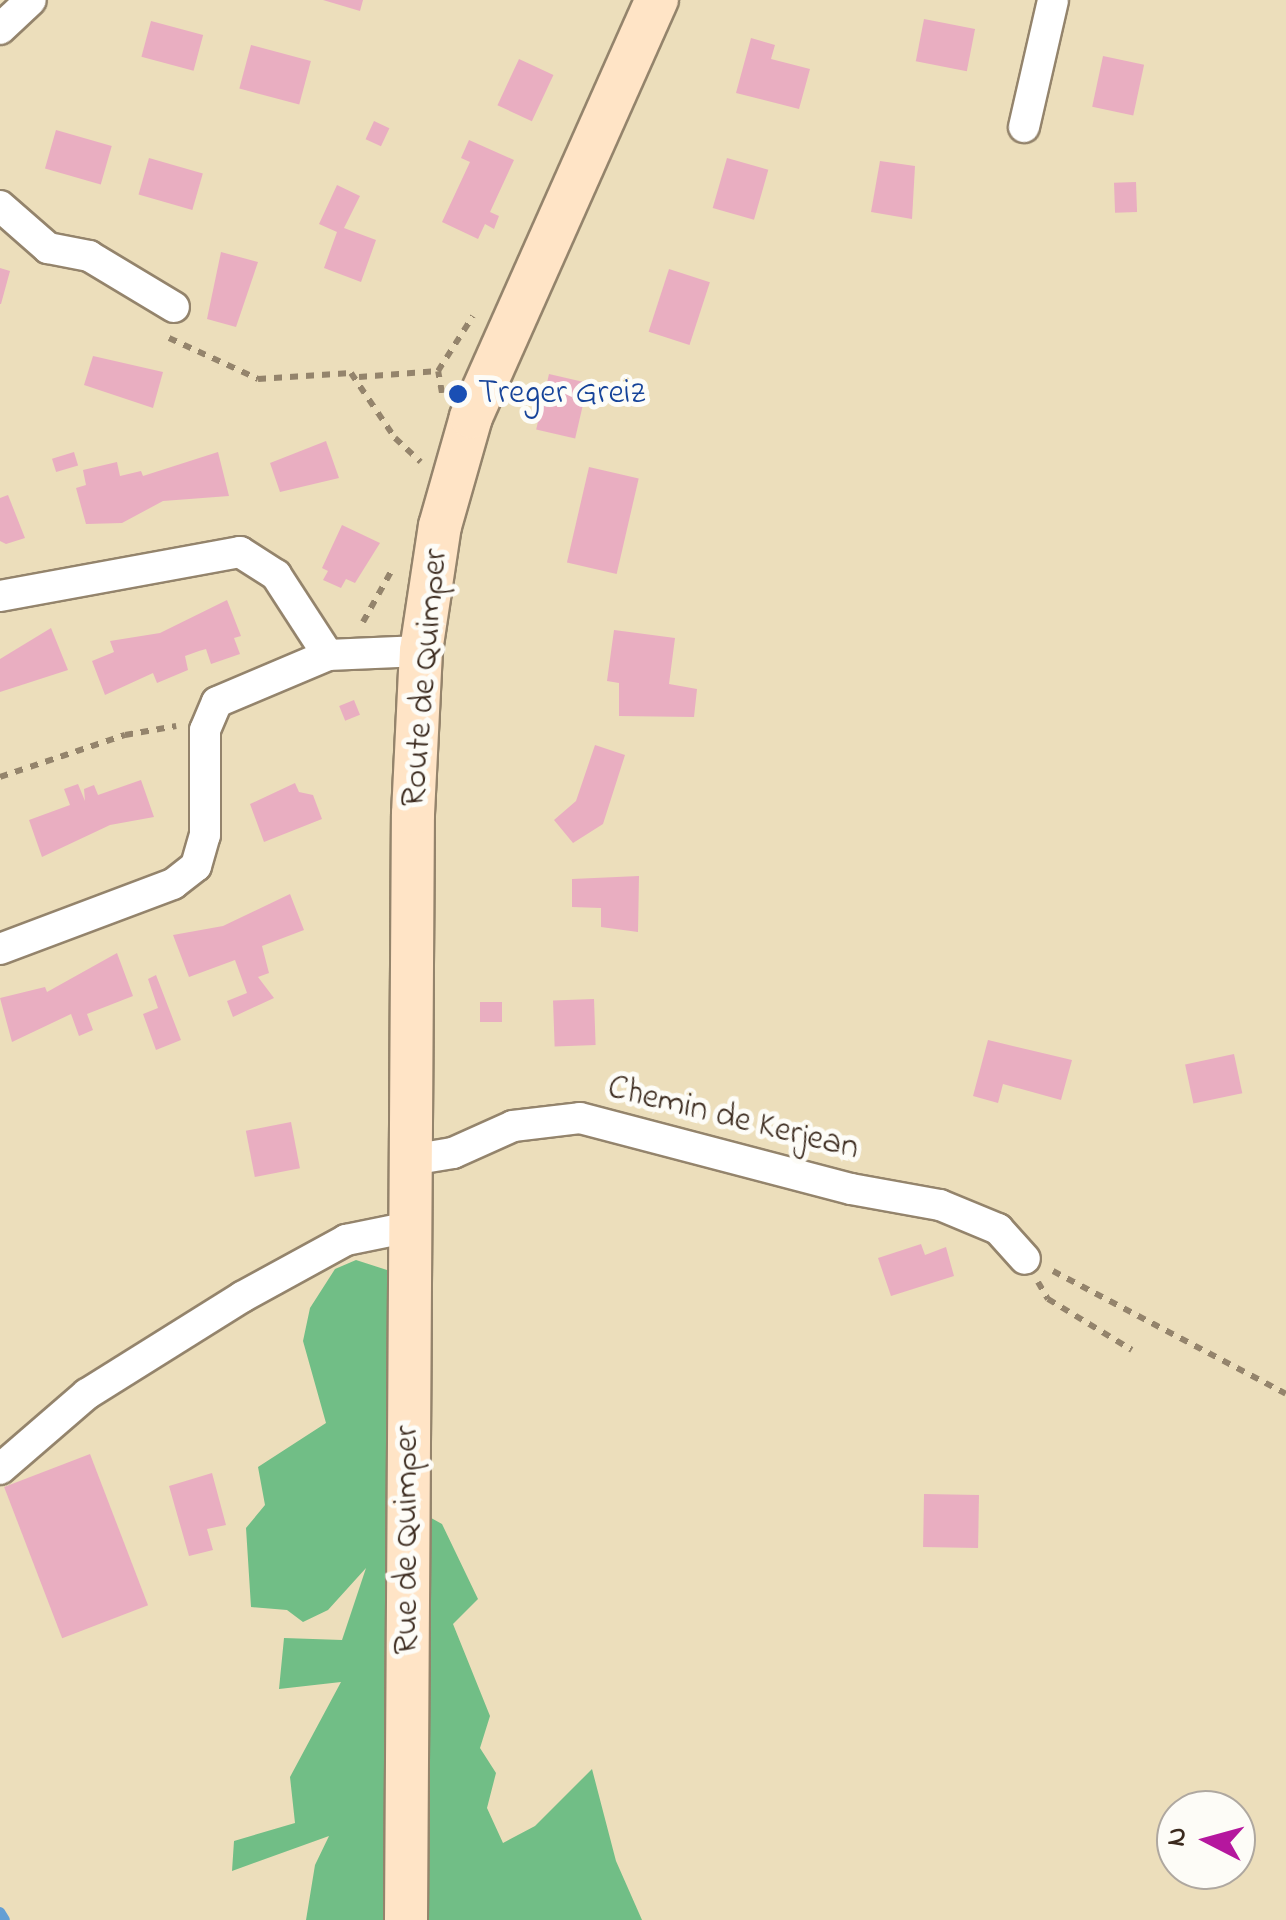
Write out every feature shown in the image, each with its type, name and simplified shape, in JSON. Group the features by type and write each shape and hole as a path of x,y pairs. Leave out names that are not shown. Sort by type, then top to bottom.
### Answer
{"main road":[{"name":"Route de Quimper","path":"411,1160 412,814 421,651 452,479 508,324 657,0"},
{"name":"Rue de Quimper","path":"406,1920 411,1160"}],"street":[{"path":"0,29 31,0"},
{"path":"1024,128 1053,0"},
{"path":"0,206 48,248 89,256 174,306"},
{"path":"0,596 240,552 276,576 328,655"},
{"path":"0,949 172,884 196,866 206,835 205,730 217,702 328,655 421,651"},
{"name":"Chemin de Kerjean","path":"411,1160 452,1154 513,1126 580,1118 952,1208 998,1229 1025,1259"},
{"path":"0,1469 87,1394 242,1297 346,1240 410,1227"}],"path":[{"path":"174,306 169,338 258,379 343,371 358,377 438,371"},
{"path":"358,377 395,438 426,470 452,479"},
{"path":"0,777 162,726 205,730"},
{"path":"1025,1259 1048,1299 1132,1350"},
{"path":"1025,1259 1286,1394"}],"green space":[{"path":"356,1260 387,1270 388,1541 422,1513 442,1524 478,1599 453,1624 490,1716 480,1748 496,1773 487,1808 503,1843 535,1826 592,1769 616,1861 642,1920 306,1920 315,1865 329,1836 232,1871 234,1841 295,1823 290,1777 341,1682 279,1689 284,1638 342,1640 366,1568 328,1610 303,1622 287,1610 251,1607 246,1528 265,1505 258,1467 326,1423 303,1341 310,1308 335,1269"}],"building":[{"path":"323,0 363,0 360,11"},
{"path":"924,19 975,29 967,71 916,61"},
{"path":"151,21 203,35 194,71 141,57"},
{"path":"751,38 775,45 771,59 810,69 799,109 736,93"},
{"path":"251,45 311,61 299,105 239,88"},
{"path":"1103,56 1144,65 1133,116 1092,107"},
{"path":"519,59 553,75 532,121 497,105"},
{"path":"374,121 389,128 381,146 366,139"},
{"path":"56,130 112,146 101,184 45,168"},
{"path":"469,140 514,160 490,212 499,216 494,229 485,224 478,239 442,222 470,162 461,158"},
{"path":"149,158 203,173 192,210 139,195"},
{"path":"727,158 768,170 754,220 713,208"},
{"path":"880,161 915,166 912,219 871,212"},
{"path":"1136,182 1137,212 1115,213 1114,183"},
{"path":"337,185 360,196 344,228 376,240 361,282 324,268 337,232 319,224"},
{"path":"221,252 258,262 236,327 207,319"},
{"path":"0,268 10,271 1,304 0,304"},
{"path":"669,269 710,282 690,345 649,332"},
{"path":"93,356 163,372 153,408 84,385"},
{"path":"549,374 588,383 575,439 536,430"},
{"path":"326,441 339,478 280,492 270,463"},
{"path":"74,452 78,465 56,472 52,459"},
{"path":"218,452 229,496 163,501 122,523 86,524 76,488 86,485 83,470 117,462 120,476 141,471 143,476"},
{"path":"589,467 639,478 617,574 567,562"},
{"path":"8,495 25,538 6,544 0,541 0,498"},
{"path":"342,525 380,543 355,583 346,579 341,588 323,580 328,571 322,568"},
{"path":"227,600 241,636 234,638 240,654 211,664 206,649 199,651 185,656 188,670 157,683 153,673 105,695 92,661 114,652 110,641 160,633"},
{"path":"51,628 68,670 0,692 0,659"},
{"path":"614,630 675,638 669,684 697,689 694,717 619,716 619,683 607,681"},
{"path":"354,700 360,715 345,721 339,706"},
{"path":"595,745 625,755 603,824 573,843 554,820 576,801"},
{"path":"141,780 154,817 110,825 42,857 29,820 70,805 64,789 78,784 85,801 84,789 94,785 98,795"},
{"path":"295,783 299,792 313,795 322,819 264,842 250,804"},
{"path":"639,876 638,932 601,927 601,908 572,907 572,879"},
{"path":"290,894 304,930 262,946 269,973 258,977 274,998 233,1017 227,1001 247,993 235,960 189,977 173,935 223,926"},
{"path":"117,953 133,996 87,1014 93,1030 79,1036 71,1014 12,1042 0,998 45,987 47,992"},
{"path":"156,975 181,1040 156,1050 143,1014 158,1008 148,979"},
{"path":"594,999 596,1045 555,1046 553,1000"},
{"path":"480,1002 502,1002 502,1022 480,1022"},
{"path":"988,1040 1072,1060 1061,1100 1003,1084 998,1103 973,1096"},
{"path":"1234,1054 1242,1093 1193,1104 1185,1064"},
{"path":"291,1122 300,1168 255,1177 246,1131"},
{"path":"921,1244 925,1255 946,1247 954,1276 891,1296 878,1258"},
{"path":"90,1454 148,1605 62,1638 4,1487"},
{"path":"212,1473 226,1525 207,1529 213,1550 189,1556 169,1486"},
{"path":"924,1494 979,1495 978,1548 923,1547"}],"waterway":[{"path":"0,1912 5,1920"}],"place":[{"name":"Treger Greiz","path":"458,394"}]}
